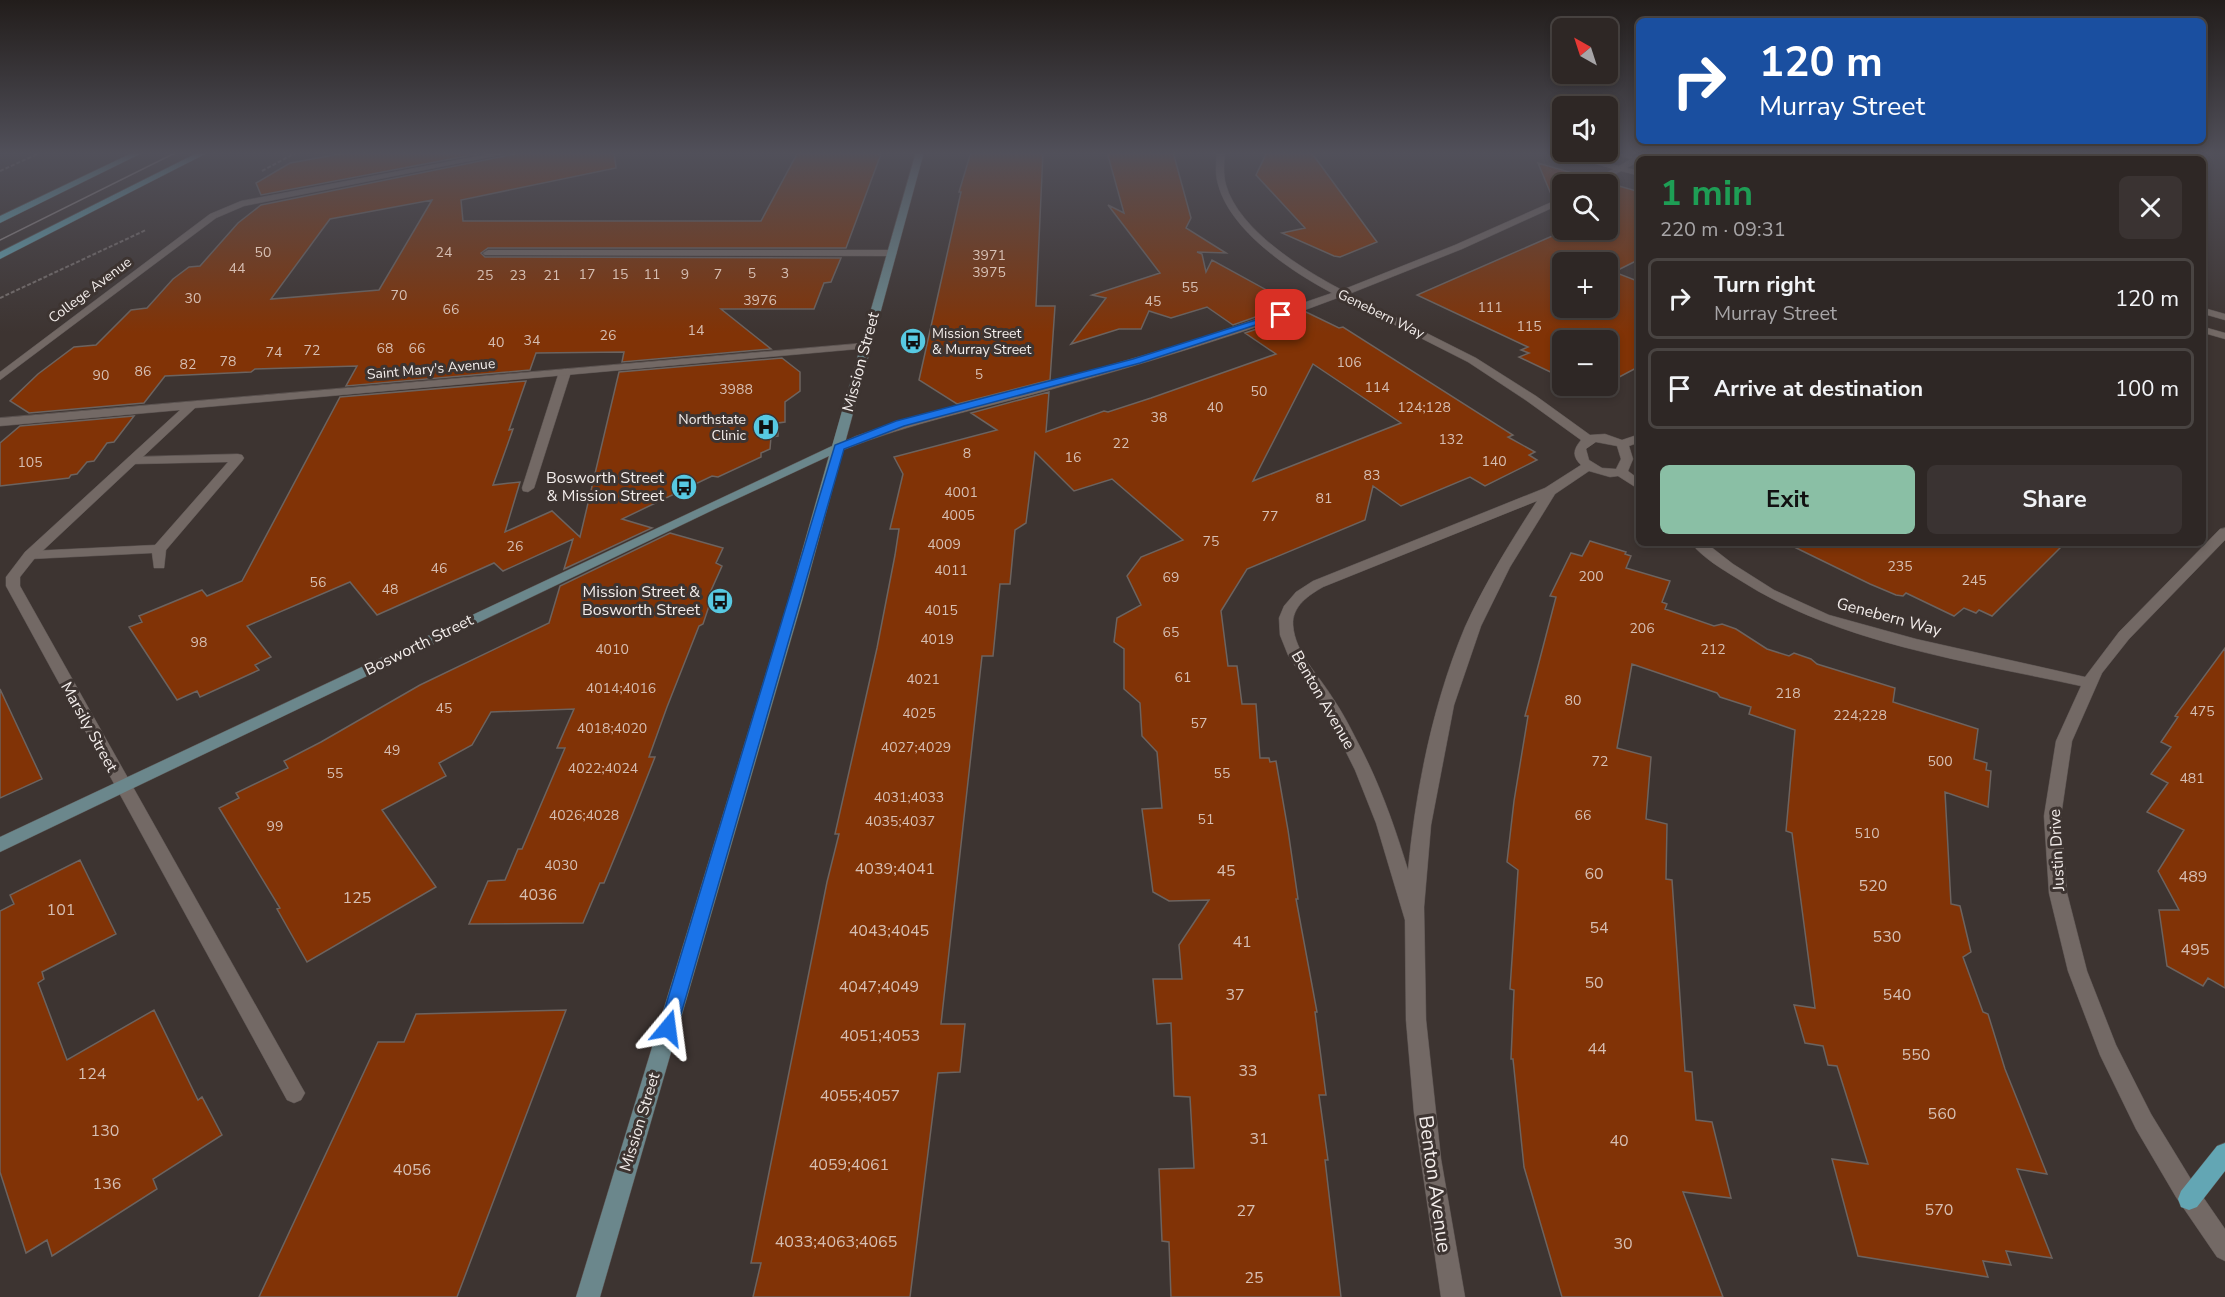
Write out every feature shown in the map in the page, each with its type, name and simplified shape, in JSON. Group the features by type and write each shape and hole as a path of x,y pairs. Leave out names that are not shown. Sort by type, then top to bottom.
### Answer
{"main road":[{"path":"0,220 15,213"},
{"path":"0,256 86,213"},
{"name":"Mission Street","path":"588,1297 839,447 903,213"},
{"name":"Bosworth Street","path":"0,845 839,447"},
{"path":"2189,1199 2225,1154"}],"street":[{"name":"College Avenue","path":"0,377 220,213"},
{"name":"Genebern Way","path":"1237,213 1256,235 1281,256 1341,294 1473,361 1512,384 1588,440"},
{"path":"839,447 900,424 1137,361 1241,329 1341,294 1535,213"},
{"path":"488,253 892,253"},
{"path":"2206,312 2225,317"},
{"path":"2206,331 2225,336"},
{"name":"Saint Mary's Avenue","path":"0,422 865,346"},
{"path":"528,488 565,372"},
{"name":"Marsily Street","path":"193,404 30,555 13,577 16,594 294,1093"},
{"path":"1636,439 1622,444 1605,438 1588,440 1581,452 1587,467 1604,473 1621,472 1636,483"},
{"path":"1621,472 1627,459 1622,444"},
{"path":"133,460 238,458 159,549 159,565"},
{"name":"Benton Avenue","path":"1414,926 1393,844 1364,771 1328,703 1291,646 1285,622 1288,610 1305,591 1318,584 1550,491 1587,467"},
{"name":"Benton Avenue","path":"1453,1297 1432,1174 1419,1053 1414,926 1424,813 1442,721 1464,647 1493,583 1550,491"},
{"name":"Justin Drive","path":"2223,1246 2189,1199 2152,1140 2112,1059 2067,938 2059,899 2053,814 2064,737 2096,670 2131,628 2203,559 2225,532"},
{"name":"Genebern Way","path":"1702,546 1728,567 1769,593 1824,618 1915,644 2089,683"},
{"path":"30,555 159,549"}],"building":[{"path":"251,213 365,213 330,219 271,299 379,290 425,213 462,213 463,221 761,221 766,213 859,213 846,248 488,248 481,253 485,257 841,258 831,282 824,283 814,309 721,309 771,349 622,362 624,352 536,353 530,370 346,386 357,366 255,369 251,372 165,376 144,403 29,413 10,401 38,374 74,347 96,345 131,310 147,308 173,279 189,267 200,266 238,223"},
{"path":"956,213 1040,213 1036,306 1055,306 1050,380 957,404 919,380"},
{"path":"1114,213 1190,213 1191,218 1186,228 1226,253 1197,252 1202,254 1206,272 1212,260 1292,304 1233,325 1207,307 1171,318 1149,311 1141,329 1119,329 1071,344 1106,298 1092,295 1160,273"},
{"path":"1291,213 1355,213 1377,242 1340,257 1282,233 1305,228"},
{"path":"1618,213 1636,213 1636,261 1618,270 1618,252 1552,252 1552,318 1618,318 1618,274 1636,280 1636,368 1618,378 1618,330 1552,330 1552,373 1519,357 1529,353 1521,350 1528,347 1417,295 1552,236 1552,240 1618,240"},
{"path":"1306,312 1339,328 1343,327 1513,435 1508,437 1535,452 1529,455 1537,460 1485,486 1470,477 1401,506 1373,486 1365,520 1247,569 1221,611 1228,666 1237,666 1242,704 1256,704 1260,758 1269,758 1270,762 1276,761 1298,899 1296,899 1317,1012 1315,1012 1326,1095 1319,1095 1328,1160 1325,1160 1341,1297 1171,1297 1169,1242 1162,1241 1159,1169 1194,1168 1190,1097 1174,1096 1171,1023 1157,1024 1153,979 1182,979 1179,945 1209,900 1169,901 1153,892 1142,809 1162,808 1157,752 1142,736 1140,703 1124,689 1124,649 1114,642 1117,618 1141,605 1127,576 1141,557 1183,540 1112,479 1074,491 1035,452 1026,523 1015,530 1010,584 1000,584 993,656 982,656 941,1024 965,1024 960,1072 938,1073 910,1297 753,1297 761,1263 751,1263 827,882 839,834 835,834 877,648 895,555 899,529 890,529 903,474 894,457 997,430 971,413 1049,392 1046,432 1276,354 1245,333","holes":["1313,364 1401,423 1253,481"]},
{"path":"782,358 800,372 800,391 785,402 785,422 778,423 778,436 771,437 770,449 761,453 761,457 718,477 712,476 622,519 652,528 564,569 573,539 503,571 494,563 377,615 350,582 247,626 271,657 255,665 259,670 200,697 197,691 177,700 129,627 142,622 139,616 202,590 207,596 242,581 340,397 526,381 509,430 513,429 493,485 520,482 505,532 552,511 580,537 619,372"},
{"path":"134,416 114,442 107,443 94,461 87,462 77,474 69,478 0,486 0,443 20,426"},
{"path":"670,533 723,548 716,563 722,566 709,595 712,597 703,624 699,626 649,757 655,757 604,883 600,883 583,923 469,924 488,881 505,880 518,849 522,849 565,748 557,748 574,709 491,712 472,745 439,763 446,776 382,810 436,887 307,962 277,909 280,908 219,808 239,798 236,793 288,768 284,761 420,685 549,623 560,586"},
{"path":"1590,541 1626,552 1625,554 1631,556 1626,568 1670,581 1662,602 1667,604 1665,609 1714,626 1722,624 1736,629 1767,649 1789,656 1794,653 1811,659 1817,664 1895,688 1893,702 1978,729 1974,759 1987,763 1986,770 1991,771 1988,807 1945,792 1951,904 1960,906 1971,952 1963,957 1983,1012 1988,1014 2005,1069 2047,1174 2017,1169 2052,1258 2006,1251 2011,1265 1983,1261 1988,1277 1858,1256 1832,1159 1868,1164 1837,1066 1828,1065 1823,1046 1805,1043 1794,1005 1815,1008 1792,833 1786,831 1795,730 1749,714 1751,707 1720,697 1717,693 1632,664 1617,748 1651,757 1646,819 1667,824 1666,879 1672,880 1685,1071 1692,1072 1696,1120 1712,1122 1731,1198 1683,1192 1723,1297 1562,1297 1524,1167 1513,1059 1511,1059 1514,990 1510,989 1518,870 1507,862 1528,716 1525,716 1556,597 1550,596 1571,553 1582,556"},
{"path":"1792,546 2062,546 1992,616 1979,610 1976,613 1964,608 1954,616 1906,593 1903,596 1896,595"},
{"path":"2225,648 2225,988 2208,978 2203,986 2167,966 2159,910 2179,910 2158,871 2184,830 2147,812 2168,783 2151,774 2171,747 2161,742 2178,717 2175,716"},
{"path":"0,689 42,779 0,798"},
{"path":"80,860 116,934 42,972 44,979 38,983 67,1060 154,1010 198,1100 202,1097 222,1135 153,1179 157,1189 52,1256 47,1240 26,1253 0,1172 0,911 14,904 10,895"},
{"path":"566,1010 457,1297 259,1297 378,1042 404,1042 416,1014"}],"tram line":[{"path":"0,240 55,213"}],"place":[{"name":"Mission Street & Murray Street","path":"913,341"},
{"name":"Northstate Clinic","path":"766,427"},
{"name":"Bosworth Street & Mission Street","path":"684,487"},
{"name":"Mission Street & Bosworth Street","path":"720,601"}],"route":[{"path":"668,1028 839,447 900,424 1137,361 1281,315"}]}
